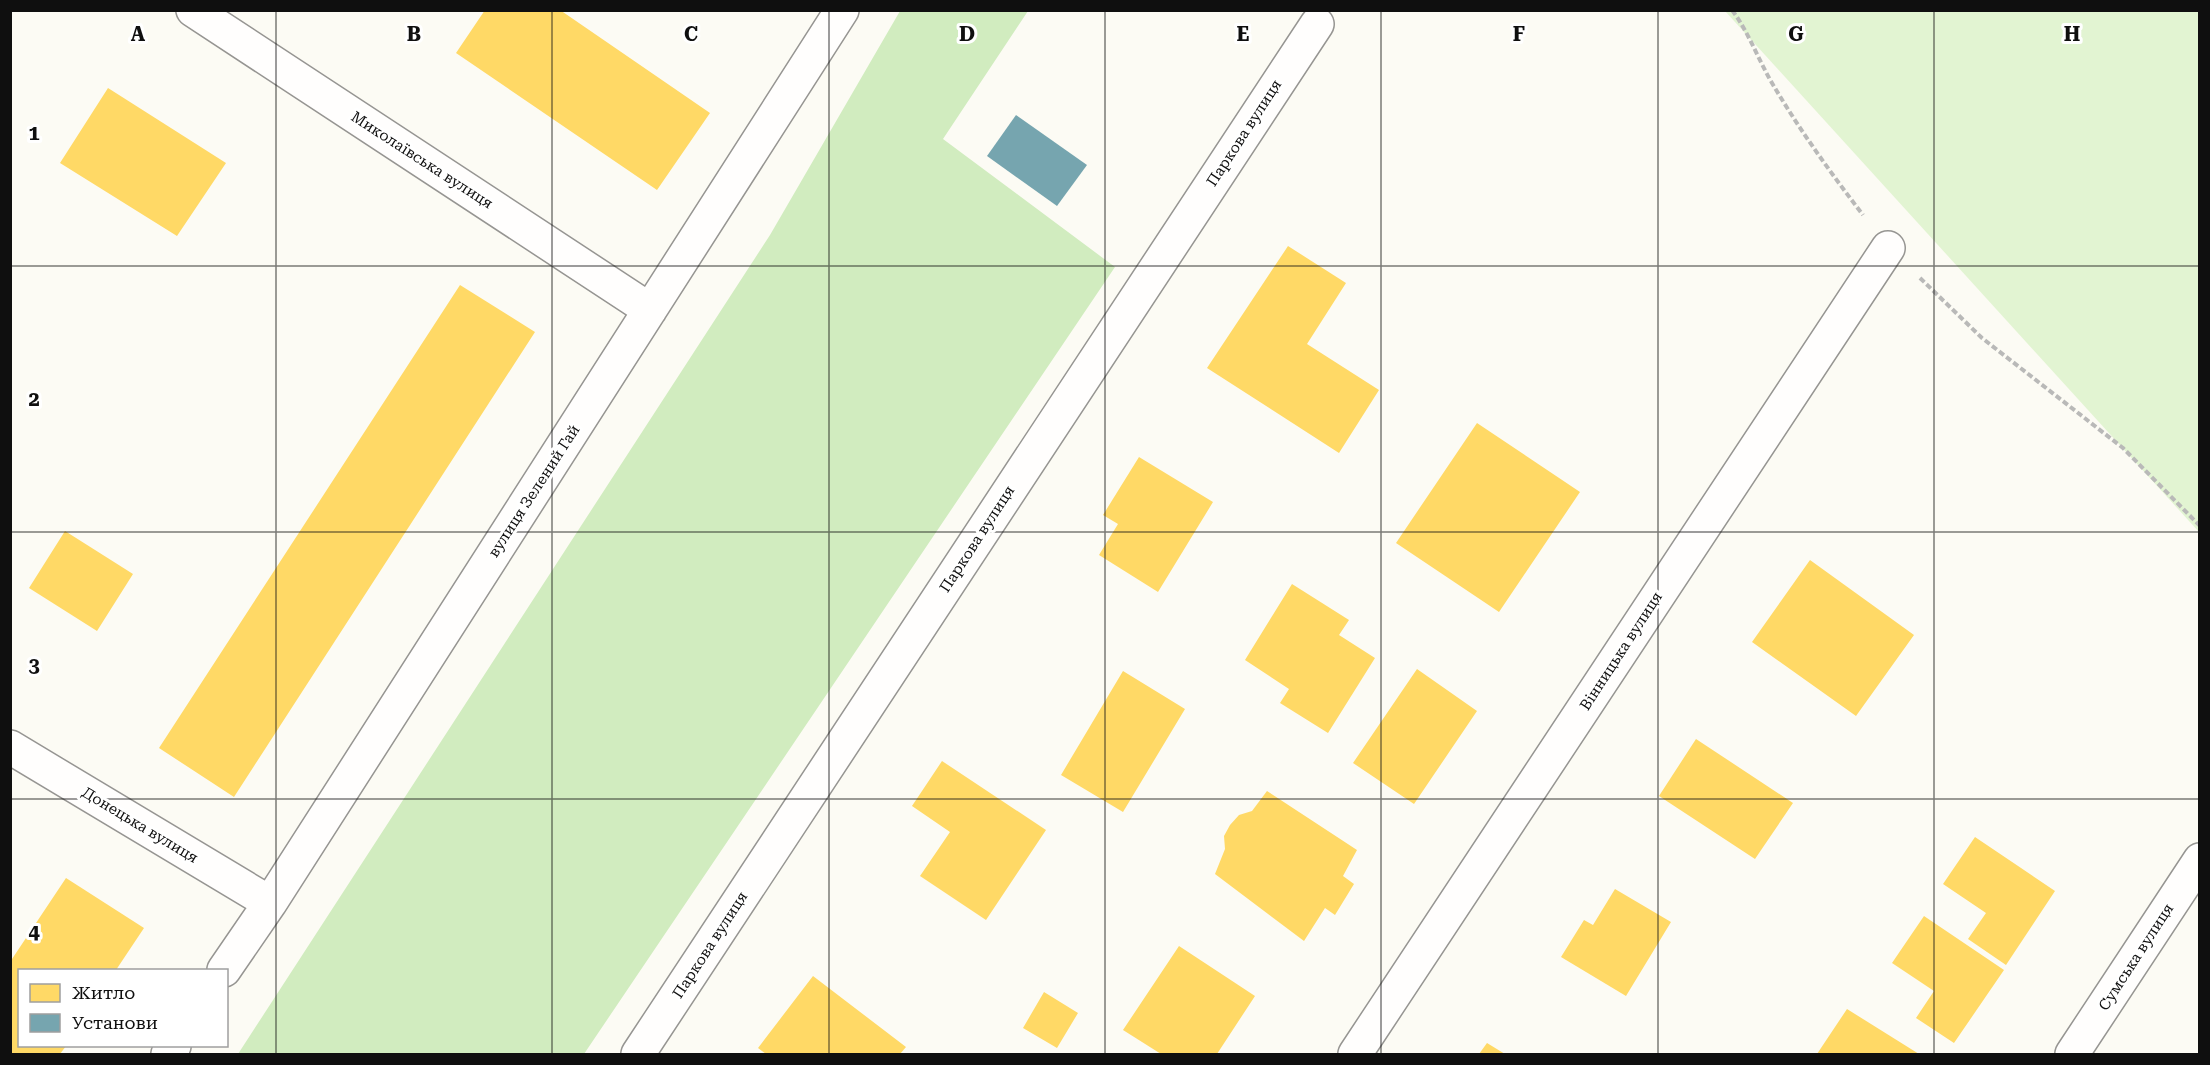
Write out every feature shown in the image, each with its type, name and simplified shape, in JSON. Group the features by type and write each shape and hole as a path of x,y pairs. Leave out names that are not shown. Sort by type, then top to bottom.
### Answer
{"street":[{"name":"Миколаївська вулиця","path":"194,10 650,310"},
{"name":"вулиця Зелений Гай","path":"225,969 270,903 842,10"},
{"name":"Паркова вулиця","path":"638,1054 1317,24"},
{"name":"Вінницька вулиця","path":"1355,1054 1888,248"},
{"name":"Донецька вулиця","path":"10,747 270,903"},
{"name":"Сумська вулиця","path":"2072,1054 2199,860"}],"path":[{"path":"1732,10 1740,20 1770,81 1813,150 1888,248 1982,338 2123,448 2199,526"}],"green space":[{"path":"900,11 1028,11 943,139 1115,267 584,1054 238,1054 770,235"},
{"path":"1725,11 2199,11 2199,532"}],"building: Житло":[{"path":"485,10 560,10 710,113 657,190 456,53"},
{"path":"108,88 226,163 177,236 60,163"},
{"path":"1288,246 1346,283 1307,344 1379,390 1339,453 1207,368"},
{"path":"460,285 535,332 234,797 159,748"},
{"path":"1477,423 1580,492 1499,612 1396,543"},
{"path":"1139,457 1213,502 1158,592 1099,555 1118,524 1103,515"},
{"path":"65,531 133,574 97,631 29,588"},
{"path":"1810,560 1914,635 1856,716 1752,642"},
{"path":"1292,584 1349,620 1339,635 1375,658 1328,733 1280,703 1289,689 1245,660"},
{"path":"1417,669 1477,711 1414,804 1353,763"},
{"path":"1123,671 1185,709 1123,812 1061,775"},
{"path":"1696,739 1793,803 1755,859 1659,796"},
{"path":"942,761 1046,830 986,920 920,876 950,832 912,806"},
{"path":"1267,791 1357,850 1343,876 1354,884 1335,915 1325,908 1304,941 1215,874 1225,849 1224,836 1230,825 1239,815 1252,811"},
{"path":"1975,837 2055,891 2006,965 1968,939 1986,913 1943,884"},
{"path":"66,878 144,928 117,969 18,969 18,1047 65,1047 60,1054 10,1054 10,962"},
{"path":"1615,889 1671,922 1626,996 1561,957 1584,920 1593,925"},
{"path":"1924,916 2004,970 1954,1043 1916,1018 1934,991 1892,963"},
{"path":"1179,946 1255,996 1217,1054 1161,1054 1123,1030"},
{"path":"813,976 906,1047 900,1054 766,1054 758,1048"},
{"path":"1044,992 1078,1013 1057,1048 1023,1028"},
{"path":"1847,1009 1919,1054 1817,1054"},
{"path":"1487,1043 1505,1054 1479,1054"}],"building: Установи":[{"path":"1016,115 1087,165 1057,206 987,156"}]}
